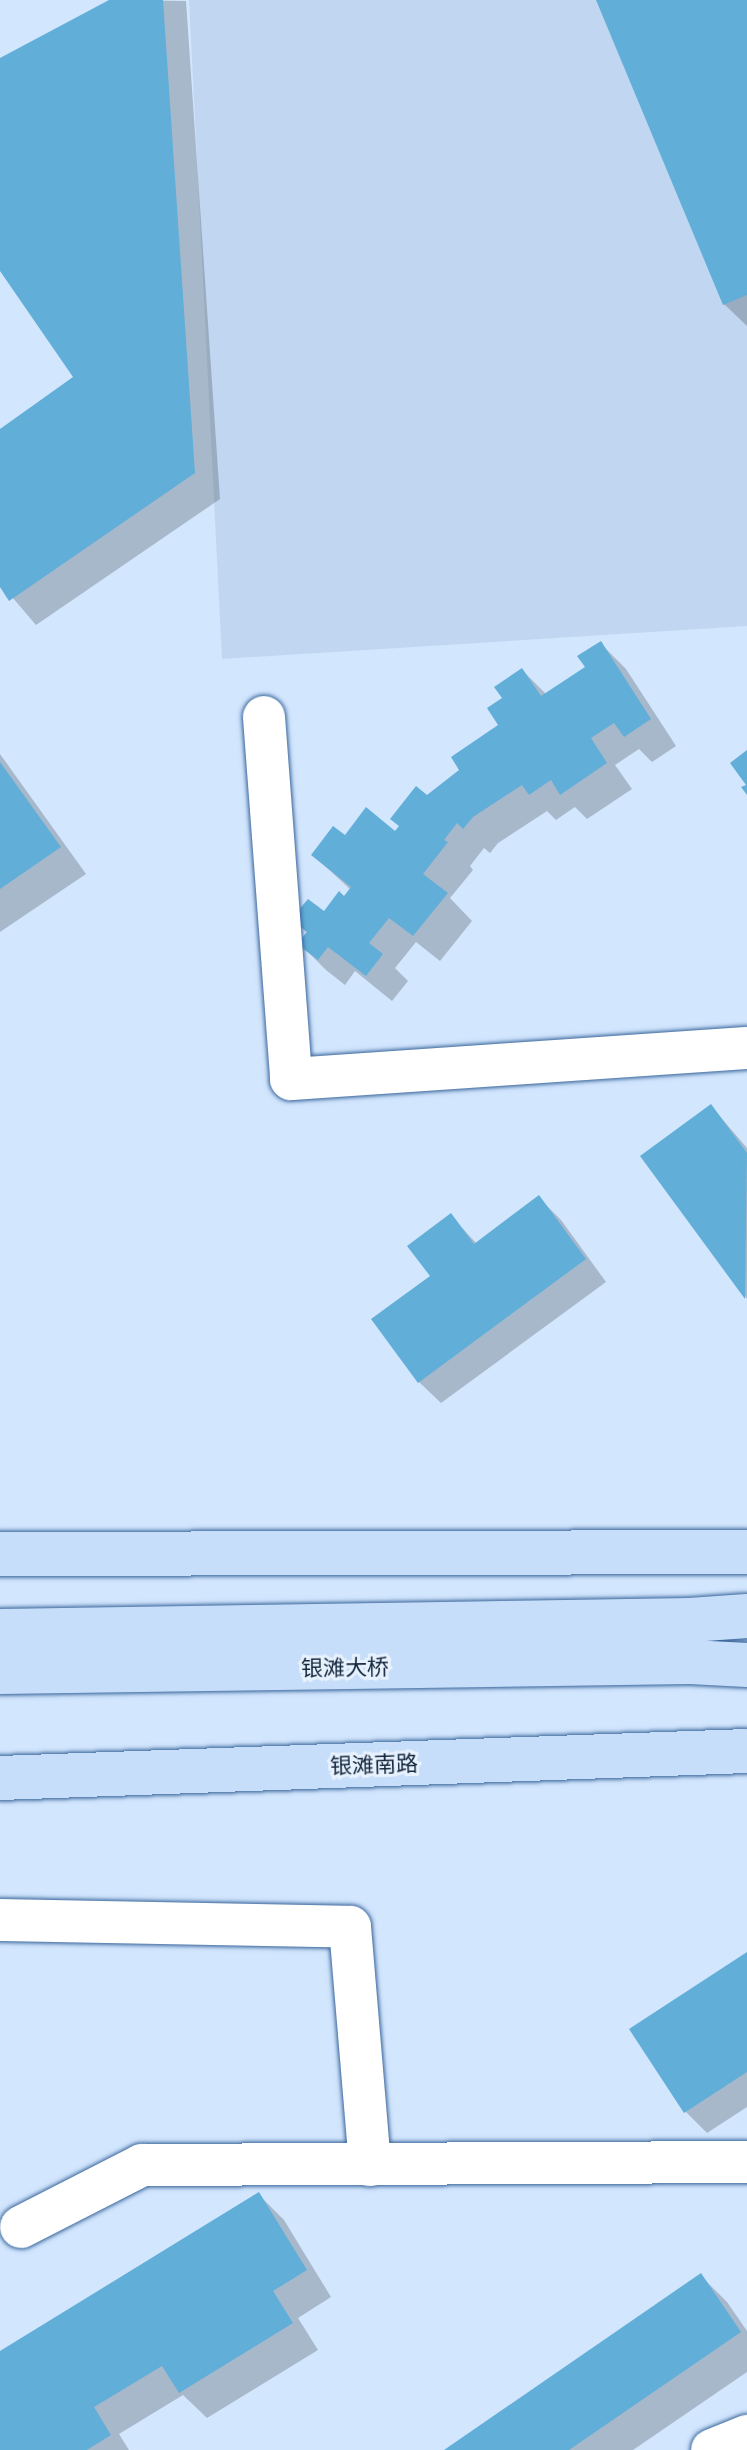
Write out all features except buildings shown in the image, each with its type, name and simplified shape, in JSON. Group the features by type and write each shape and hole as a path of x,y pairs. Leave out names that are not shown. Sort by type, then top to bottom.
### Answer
{"main road":[{"path":"0,1554 747,1552"},
{"path":"690,1641 747,1616"},
{"name":"银滩大桥","path":"0,1631 690,1641"},
{"path":"690,1641 747,1665"},
{"name":"银滩大桥","path":"0,1672 690,1641"},
{"name":"银滩南路","path":"0,1778 747,1751"}],"street":[{"path":"264,717 291,1079 747,1048"},
{"path":"0,1920 350,1927 370,2165"},
{"path":"21,2227 142,2165 747,2162"},
{"path":"712,2450 747,2436"}],"shaded area":[{"path":"189,0 747,0 747,626 222,659"}]}
